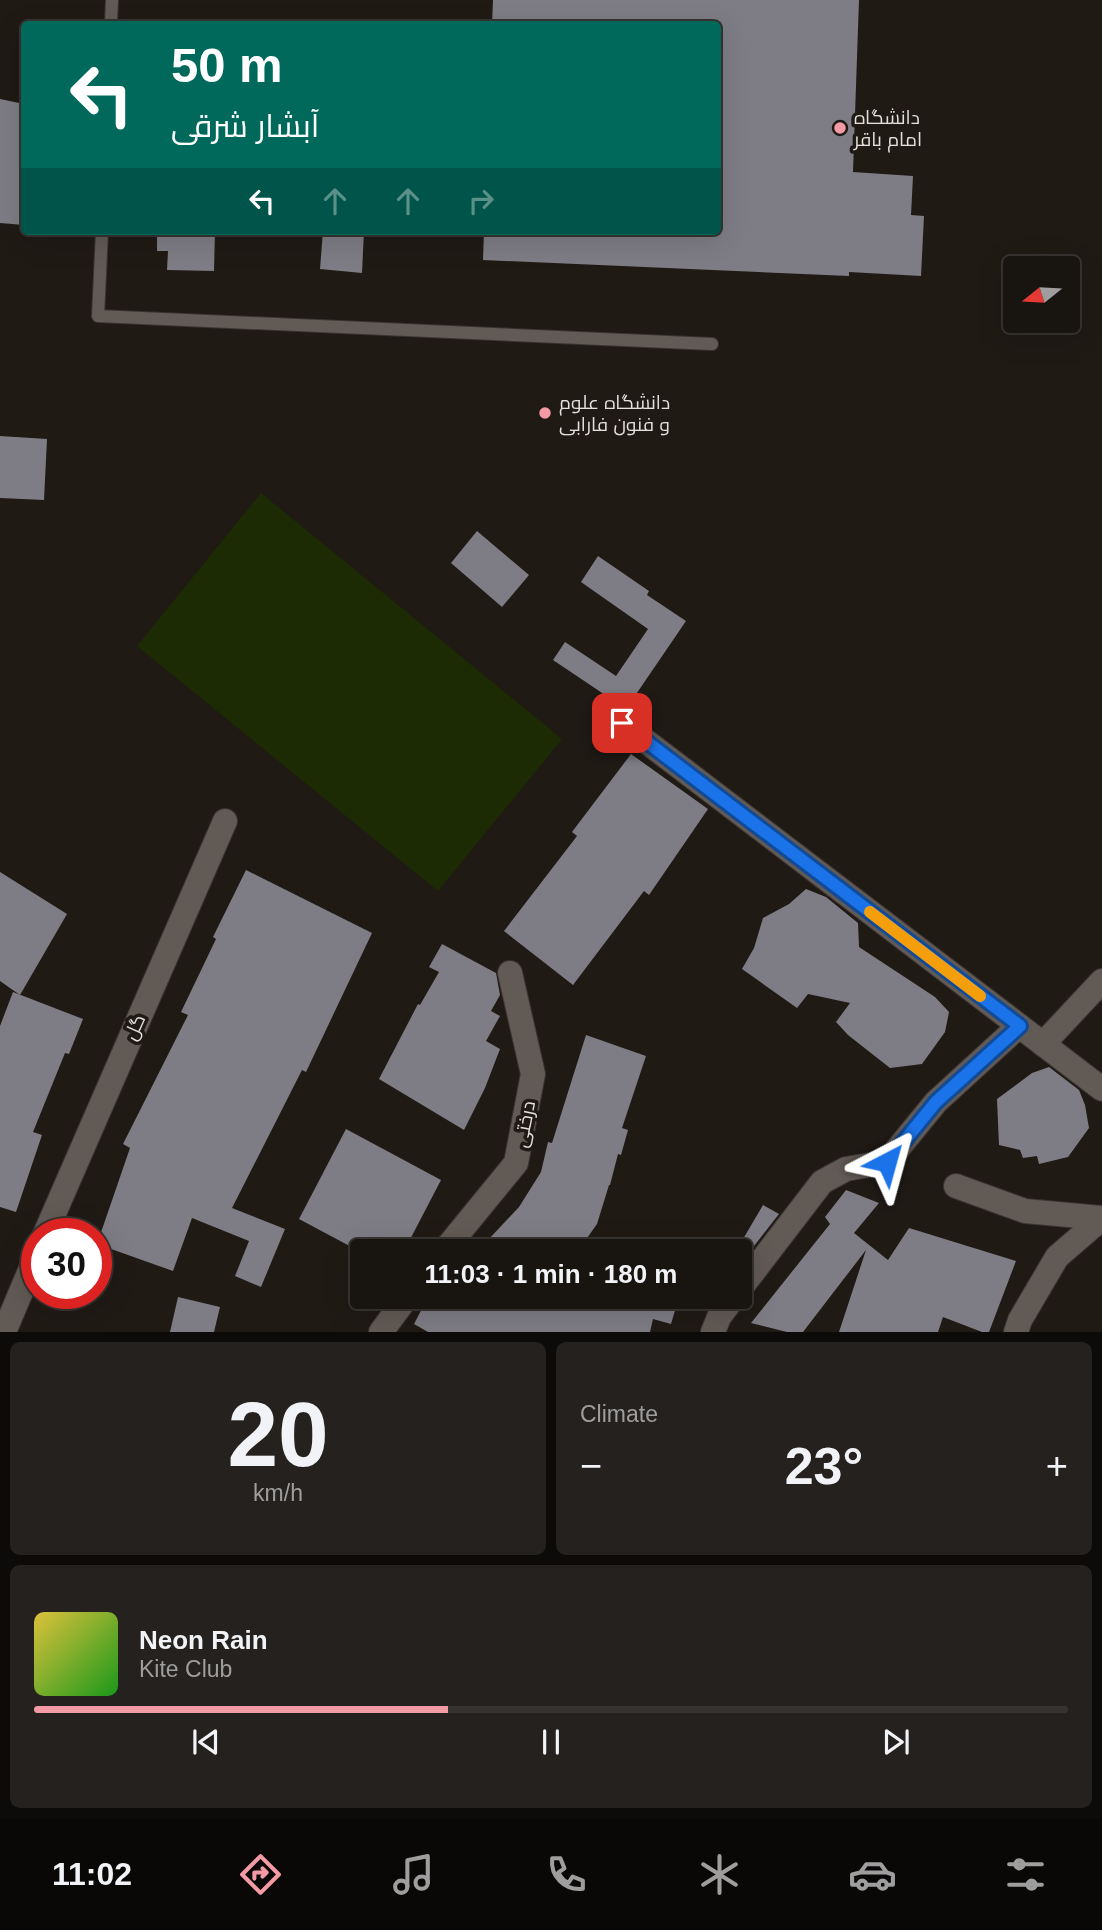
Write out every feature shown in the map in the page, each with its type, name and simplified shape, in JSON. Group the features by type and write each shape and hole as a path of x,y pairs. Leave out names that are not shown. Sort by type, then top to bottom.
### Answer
{"street":[{"path":"622,723 1102,1089"},
{"name":"گل","path":"52,1218 225,821"},
{"name":"درختی","path":"454,1239 516,1163 533,1074 510,973"},
{"path":"1043,1044 1102,981"},
{"path":"752,1273 822,1182 846,1169 887,1162 936,1102 1020,1026"},
{"path":"956,1186 1025,1211 1102,1218"},
{"path":"1016,1332 1020,1320 1058,1257 1102,1218"},
{"path":"4,1332 21,1292"},
{"path":"380,1332 398,1309"},
{"path":"713,1332 725,1309"}],"lane":[{"path":"111,21 112,0"},
{"path":"102,235 98,316 712,344"}],"green space":[{"path":"261,493 562,739 438,891 137,646"}],"building":[{"name":"دانشگاه امام باقر","path":"493,0 859,0 853,172 913,176 911,215 924,216 921,276 849,272 849,276 483,260 484,235 721,235 721,21 492,21"},
{"path":"0,99 21,103 21,225 0,223"},
{"path":"157,235 215,235 214,271 167,270 168,251 157,251"},
{"path":"323,235 364,235 362,273 320,269"},
{"path":"0,436 47,439 44,500 0,498"},
{"path":"477,531 529,575 502,607 451,563"},
{"path":"598,556 649,591 647,595 686,621 626,709 553,660 565,642 616,676 648,629 581,582"},
{"path":"631,754 708,809 649,895 644,891 573,985 504,931 577,836 572,832"},
{"path":"246,870 372,933 306,1072 302,1070 232,1208 285,1229 261,1287 235,1276 249,1241 192,1218 173,1271 112,1249 112,1218 106,1218 130,1148 123,1144 188,1015 181,1012 216,939 213,937"},
{"path":"0,872 67,914 20,995 0,981"},
{"path":"806,889 826,897 858,923 859,947 935,997 949,1012 945,1032 922,1064 890,1068 848,1035 836,1022 850,1003 808,994 797,1008 742,969 754,948 763,918 789,904"},
{"path":"442,944 496,973 500,995 491,1011 500,1016 486,1041 500,1049 485,1088 464,1130 379,1079 418,1004 420,1005 439,972 429,967"},
{"path":"13,992 83,1019 69,1054 65,1053 33,1132 42,1135 16,1212 0,1207 0,1026"},
{"path":"586,1035 646,1056 622,1128 628,1130 621,1155 618,1154 597,1224 586,1239 489,1239 519,1207 541,1172 548,1142 552,1143"},
{"path":"1049,1067 1079,1090 1089,1128 1068,1157 1039,1164 1037,1156 1023,1158 1020,1150 999,1145 997,1099 1032,1073"},
{"path":"346,1129 441,1180 410,1239 350,1239 350,1246 299,1219"},
{"path":"846,1190 879,1203 854,1233 888,1260 909,1228 1016,1261 989,1332 982,1332 943,1317 938,1332 839,1332 866,1250 803,1332 787,1332 751,1323 830,1224 825,1217"},
{"path":"763,1205 779,1214 752,1249 752,1239 743,1239"},
{"path":"178,1297 220,1307 214,1332 170,1332"},
{"path":"422,1309 675,1309 671,1324 653,1319 650,1332 428,1332 414,1324"}],"slow traffic":[{"path":"870,912 980,996"}],"place":[{"name":"دانشگاه امام باقر","path":"840,128"},
{"name":"دانشگاه علوم و فنون فارابی","path":"545,413"}],"route":[{"path":"622,723 1020,1026 936,1102 887,1162"}]}
